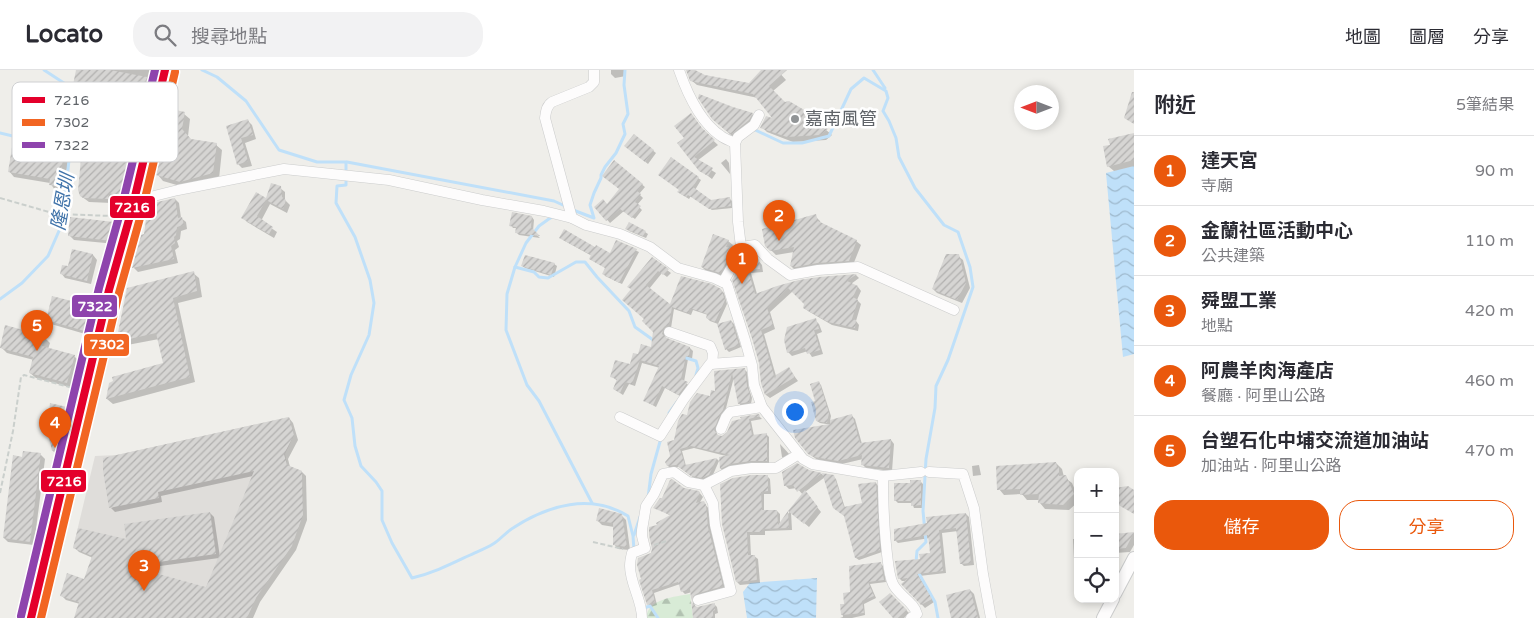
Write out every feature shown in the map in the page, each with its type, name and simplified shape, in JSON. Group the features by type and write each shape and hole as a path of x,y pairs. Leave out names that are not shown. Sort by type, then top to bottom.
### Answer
{"main road":[{"path":"31,618 109,290 143,162"}],"street":[{"path":"572,218 545,118 546,110 552,102 589,87 594,82 594,70"},
{"path":"679,70 694,105 699,112 721,136 735,143"},
{"path":"723,282 741,247 735,143 738,138 754,125 758,115"},
{"path":"132,209 150,197 284,169 389,180 544,211 572,218 586,226 620,234 650,247 678,268 727,284 750,361 754,385 762,406 803,459 812,464 883,476 925,472 963,474 974,508 991,618"},
{"path":"741,247 756,245 768,259 790,275 858,266 954,310"},
{"path":"669,332 710,346 713,353 712,364"},
{"path":"620,417 660,436 683,400 710,364 750,361"},
{"path":"721,429 730,412 762,406"},
{"path":"642,618 642,611 630,566 632,553 645,548 642,530 646,506 664,474 674,472 688,482 704,485 731,471 752,468 776,468 799,454"},
{"path":"883,476 884,526 888,564 892,583 916,610 917,614 911,618"},
{"path":"698,600 731,592 715,525 713,503 704,485"},
{"path":"1119,586 1134,558"},
{"path":"1103,618 1111,603"}],"path":[{"path":"0,198 56,214 113,216 132,209"},
{"path":"0,493 22,377 24,375 85,392"},
{"path":"593,542 620,548 632,553"}],"shaded area":[{"path":"289,417 294,435 285,454 287,465 302,471 303,515 292,546 256,598 206,587 92,556 73,548 95,456 117,455"}],"green space":[{"path":"690,594 693,618 646,618 648,611 657,602"}],"water":[{"path":"1134,166 1134,354 1123,357 1106,173"},
{"path":"817,578 816,618 747,618 743,592 750,583"}],"building":[{"path":"76,70 110,70 147,77 146,82 74,82"},
{"path":"686,70 695,70 705,75 749,83 761,70 787,70 769,86 785,102 789,101 806,111 828,129 820,135 787,137 760,128 766,116 772,118 753,94 690,81"},
{"path":"1132,92 1134,92 1134,124 1124,118"},
{"path":"699,94 753,113 749,120 732,134 712,119 698,98"},
{"path":"178,110 185,112 182,129 191,139 217,143 213,173 180,182 156,175 159,162 178,162"},
{"path":"691,113 702,128 715,140 694,157 713,168 708,176 699,171 677,143 684,138 674,126"},
{"path":"248,119 253,135 241,138 248,161 237,165 226,126"},
{"path":"1134,133 1134,160 1107,167 1103,146 1110,145 1108,139"},
{"path":"634,134 654,150 645,162 624,146"},
{"path":"12,147 12,162 63,162 58,186 49,185 50,179 8,172"},
{"path":"671,157 699,177 693,187 711,200 730,197 731,206 709,209 688,195 686,197 677,192 679,190 658,175"},
{"path":"614,160 643,184 637,191 641,194 635,202 641,206 632,218 620,209 606,221 594,207 603,199 607,204 619,189 602,176"},
{"path":"81,162 129,162 120,196 109,193 108,199 83,198 78,190"},
{"path":"271,183 281,186 282,197 286,200 283,209 266,200 257,216 273,227 269,234 241,218 256,192 266,198"},
{"path":"175,198 178,218 182,217 184,225 177,227 174,237 175,243 171,246 174,259 132,268 141,235 144,234 148,206"},
{"path":"512,212 532,216 531,227 540,236 515,233 516,227 509,226"},
{"path":"816,214 818,221 857,240 849,261 817,263 796,267 790,266 794,247 770,251 765,246 762,229"},
{"path":"70,217 114,222 112,241 68,236"},
{"path":"629,222 646,231 643,236 625,229"},
{"path":"564,229 595,247 596,245 610,253 616,240 637,249 619,283 602,274 605,268 589,259 591,255 559,238"},
{"path":"713,234 729,240 726,247 731,248 728,255 730,256 720,273 701,267"},
{"path":"72,249 93,254 87,281 60,274 62,265 68,266"},
{"path":"946,254 959,254 966,283 957,300 932,289"},
{"path":"525,255 555,263 551,275 521,266"},
{"path":"652,257 669,269 663,275 658,271 646,285 670,304 681,276 712,284 721,289 725,300 715,322 706,318 707,314 690,308 688,313 672,307 669,325 664,327 662,334 667,338 690,347 689,357 686,356 681,379 688,382 678,395 662,386 653,405 643,401 659,366 640,360 632,384 625,382 620,393 613,389 617,379 610,377 615,360 630,364 633,353 638,354 641,344 651,347 653,332 642,321 644,319 622,300 631,289 627,287"},
{"path":"757,257 760,269 748,270 755,294 799,280 857,274 847,281 858,286 853,297 858,300 852,319 856,320 855,328 828,322 803,308 804,304 788,288 767,308 773,325 761,330 775,379 776,375 789,367 795,377 765,395 752,338 732,280 744,258"},
{"path":"194,271 197,291 173,298 190,377 106,399 109,383 113,381 112,377 163,363 156,333 116,342 127,288"},
{"path":"52,296 95,307 88,332 46,320"},
{"path":"816,318 819,329 814,330 820,350 807,354 805,348 787,353 784,340 787,327"},
{"path":"731,320 739,345 725,350 717,324"},
{"path":"5,325 45,336 42,346 75,355 67,383 29,373 33,357 0,348"},
{"path":"745,368 750,395 749,402 738,404 732,373 723,410 714,430 718,435 722,436 727,432 732,421 741,419 740,417 759,414 760,416 749,419 752,435 767,433 767,461 730,464 720,469 719,457 730,455 691,446 680,449 685,465 717,458 709,475 702,478 691,476 676,465 667,466 665,462 670,456 667,442 674,440 678,421 682,414 687,415 690,402 697,393 710,396 711,390 715,391 714,371"},
{"path":"819,381 829,413 827,423 816,421 811,402 815,401 810,384"},
{"path":"50,403 67,407 58,451 52,451 47,429"},
{"path":"852,414 860,443 891,439 889,468 861,465 862,455 838,461 814,457 808,454 795,438 793,430 830,424 830,420"},
{"path":"289,417 294,435 284,454 287,465 302,471 303,515 292,546 256,598 247,618 74,618 79,602 60,596 67,573 84,579 92,556 73,548 78,528 126,539 124,524 210,512 216,554 130,566 206,587 254,471 158,492 159,498 109,508 103,471 103,458"},
{"path":"23,451 41,453 30,542 3,538 13,455 22,457"},
{"path":"1056,462 1057,467 1059,467 1059,476 1066,475 1074,494 1063,505 1038,503 1039,494 1020,495 1020,489 997,490 996,466"},
{"path":"797,463 809,470 822,473 797,492 793,485 784,486 782,472"},
{"path":"822,473 834,475 844,507 862,503 858,484 876,482 880,550 855,558 844,516 833,508"},
{"path":"768,475 768,491 761,492 762,510 777,510 778,525 788,511 789,528 762,529 762,532 747,532 748,555 755,555 757,580 736,582 722,524 720,484 733,478"},
{"path":"672,479 684,488 699,491 696,503 704,501 706,505 708,527 723,586 696,594 691,600 690,589 681,592 678,582 652,590 655,602 647,605 639,580 641,579 637,565 638,558 651,553 649,527 657,525 656,523 670,515 653,508 662,498"},
{"path":"910,480 921,480 921,505 911,506 911,501 894,501 894,483 910,483"},
{"path":"1128,486 1134,490 1134,514 1119,505 1119,487"},
{"path":"805,490 818,507 804,524 788,511"},
{"path":"599,508 622,514 627,547 613,545 613,523 596,521"},
{"path":"966,513 971,563 960,564 956,528 939,530 943,571 917,574 932,599 921,605 901,584 908,578 898,579 895,561 920,559 919,554 930,553 928,535 894,541 894,529 927,523 926,517"},
{"path":"1134,532 1126,548 1119,549 1119,534"},
{"path":"881,562 884,580 868,582 874,596 862,601 864,613 841,615 840,604 844,604 843,593 850,592 849,566"},
{"path":"970,589 978,618 951,618 946,595"},
{"path":"890,593 907,610 898,618 893,618 879,602"},
{"path":"691,601 697,607 715,603 713,618 693,618"}],"waterway":[{"name":"隆恩圳","path":"44,70 62,82"},
{"path":"202,70 217,77 246,101 279,150 317,162 346,162 346,185 337,186 336,203 355,237 370,280 374,303 369,335 351,375 344,400 352,418 355,446 361,466 382,491 382,520 392,543 412,578 427,574 487,547 513,528 541,513 570,505 599,505 614,509 628,516 634,550"},
{"path":"573,210 594,218 590,205 594,193 605,167 616,153 625,134 623,124 628,114 624,85 625,70"},
{"path":"873,70 885,88"},
{"path":"753,129 783,143 802,143 829,136 851,89 864,78 886,91 888,98 883,111 896,138 899,157 915,188 944,225 958,232 970,267 973,287 948,360 936,386 935,408 926,459 923,511 926,542 917,551 916,562"},
{"path":"0,133 12,136"},
{"name":"隆恩圳","path":"0,299 22,283 48,256 62,224 69,162"},
{"path":"347,162 554,201 565,206"},
{"path":"553,216 539,226 526,243 515,267 507,294 506,330 527,385 539,401 592,503"},
{"path":"515,267 534,272 539,277 548,278 576,262 585,262 629,311 635,327 656,342"},
{"path":"683,357 696,361 698,368 696,375"},
{"path":"669,413 677,402"},
{"path":"648,498 651,474 661,438"},
{"path":"634,535 640,517"},
{"path":"917,570 935,602 938,618"},
{"path":"644,608 650,606 658,618"}],"transit line":[{"name":"7322","path":"152,82 155,70"},
{"name":"7216","path":"162,82 165,70"},
{"name":"7302","path":"173,82 175,72"},
{"name":"7322","path":"21,616 99,288 133,162"},
{"name":"7216","path":"31,618 109,290 143,162"},
{"name":"7302","path":"41,618 119,293 154,162"}],"place":[{"name":"嘉南風管","path":"795,119"},
{"name":"金蘭社區活動中心","path":"779,241"},
{"name":"達天宮","path":"742,284"},
{"name":"台塑石化中埔交流道加油站","path":"37,351"},
{"name":"阿農羊肉海產店","path":"55,448"},
{"name":"舜盟工業","path":"144,591"}]}
